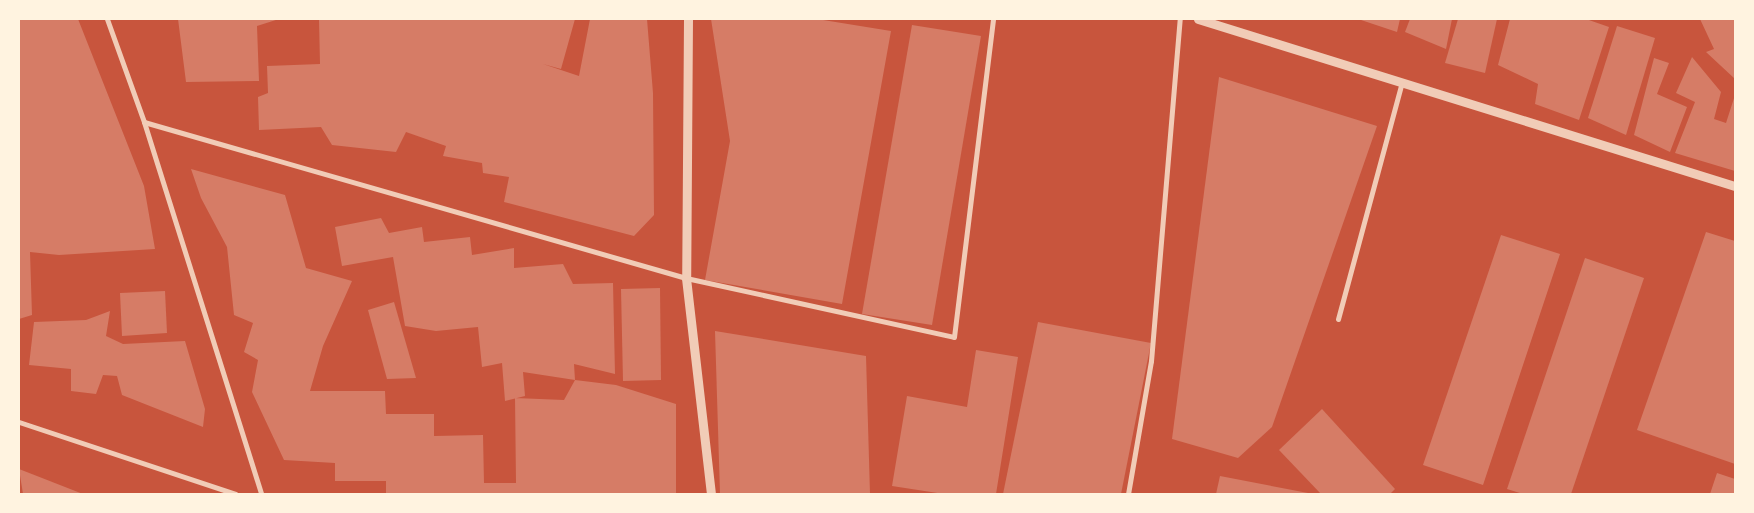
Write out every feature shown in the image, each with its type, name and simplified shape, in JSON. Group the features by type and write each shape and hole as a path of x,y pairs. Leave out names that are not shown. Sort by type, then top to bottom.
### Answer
{"street":[{"path":"107,19 144,122 261,494"},
{"path":"688,19 686,278 711,494"},
{"path":"144,122 686,278 954,337 994,19"},
{"path":"1128,494 1151,361 1180,19"},
{"path":"1198,19 1735,186"},
{"path":"1338,319 1402,82"},
{"path":"19,422 235,494"}],"building":[{"path":"19,19 78,19 144,186 155,249 59,255 30,252 32,315 19,319"},
{"path":"178,19 279,19 257,26 259,81 186,82"},
{"path":"319,19 575,19 561,69 543,64 579,76 590,19 647,19 653,93 654,215 634,236 504,202 509,177 483,173 482,163 443,156 446,146 406,132 396,152 332,145 321,127 259,130 258,97 268,93 267,66 320,64"},
{"path":"711,19 817,19 891,31 842,304 705,280 730,141"},
{"path":"1358,19 1400,19 1397,32"},
{"path":"1410,19 1452,19 1446,49 1405,32"},
{"path":"1458,19 1497,19 1485,73 1445,63"},
{"path":"1510,19 1586,19 1609,27 1579,120 1535,104 1538,84 1498,65"},
{"path":"1700,19 1735,19 1735,79 1706,52 1714,49"},
{"path":"912,25 981,36 932,325 862,314"},
{"path":"1617,26 1655,38 1626,135 1588,118"},
{"path":"1692,57 1721,92 1714,119 1726,123 1735,95 1735,171 1675,153 1695,102 1676,93"},
{"path":"1654,58 1669,63 1657,94 1687,107 1670,152 1634,135"},
{"path":"1219,77 1377,126 1272,427 1238,458 1172,439"},
{"path":"191,169 285,195 306,268 352,281 323,346 310,391 385,391 386,414 434,414 434,436 483,435 484,483 516,483 515,398 505,401 502,363 482,367 478,327 436,331 405,326 393,257 342,266 335,227 381,218 389,233 422,227 424,242 470,237 472,255 514,248 514,268 563,264 573,284 613,283 615,374 574,364 575,380 616,385 676,404 676,494 386,494 386,481 335,481 335,463 284,460 252,392 258,360 244,352 253,323 234,315 227,247 201,198","holes":["523,372 575,380 564,400 517,398 525,396"]},
{"path":"1706,232 1735,241 1735,464 1637,430"},
{"path":"1501,235 1560,254 1483,485 1423,465"},
{"path":"1585,258 1644,278 1571,494 1523,494 1507,489"},
{"path":"660,288 661,380 623,381 621,289"},
{"path":"165,291 167,333 122,336 120,293"},
{"path":"394,302 416,378 387,379 368,310"},
{"path":"110,311 106,336 123,344 185,341 205,409 203,427 122,395 117,376 103,375 96,394 71,391 71,369 29,365 34,322 86,320"},
{"path":"1038,322 1151,343 1121,494 1003,494"},
{"path":"715,331 866,356 870,494 720,494"},
{"path":"976,350 1018,357 996,494 944,494 892,486 907,396 967,407"},
{"path":"1322,409 1395,489 1390,494 1321,494 1279,450"},
{"path":"19,469 83,494 23,494"},
{"path":"1717,473 1735,479 1735,494 1710,494"},
{"path":"1220,476 1308,493 1308,494 1216,494"}]}
